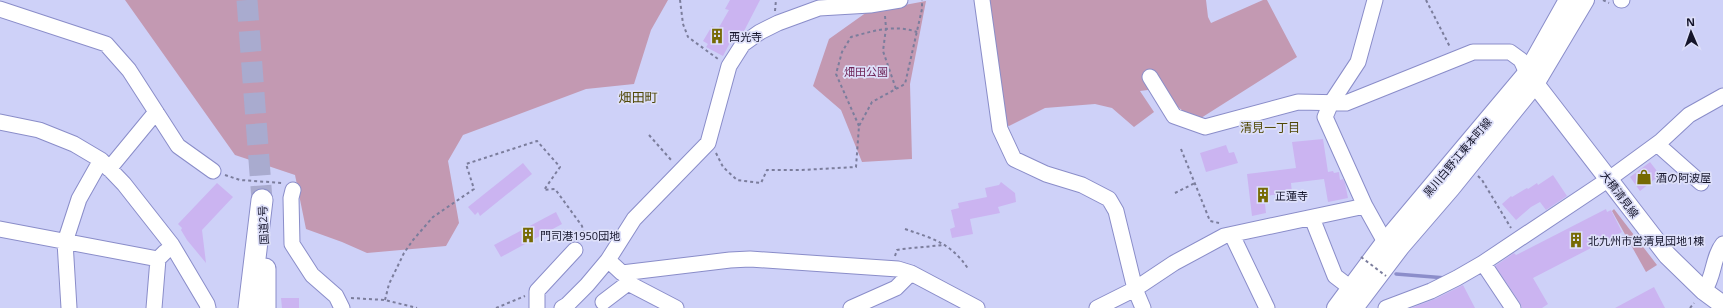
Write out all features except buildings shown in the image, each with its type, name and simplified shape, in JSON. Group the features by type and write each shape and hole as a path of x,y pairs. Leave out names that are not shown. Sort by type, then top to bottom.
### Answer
{"highway":[{"name":"国道2号","path":"249,308 262,200 265,308"}],"main road":[{"name":"黒川白野江東本町線","path":"1336,308 1352,289 1386,242 1531,79 1568,0"},
{"name":"黒川白野江東本町線","path":"1355,308 1401,246 1451,188 1531,79 1585,0"},
{"name":"大積清見線","path":"1531,79 1667,256 1710,301"}],"street":[{"path":"562,308 587,285 608,260 634,219 708,143 729,66 743,44 760,32 778,23 819,8 870,5 900,0"},
{"path":"982,0 1000,129 1014,159 1046,174 1082,185 1109,199 1116,211 1135,289 1143,308"},
{"path":"1375,0 1358,62 1331,103 1325,117 1365,206 1386,242"},
{"path":"0,9 106,44 129,70 178,146 213,171"},
{"path":"1150,77 1174,116 1205,127 1298,102 1346,103 1473,52 1510,52 1521,60 1531,79"},
{"path":"1386,308 1431,291 1483,263 1609,179 1657,144 1689,115 1718,97 1723,96"},
{"path":"69,308 65,242 79,199 105,165 156,112"},
{"path":"0,122 39,130 74,144 105,165 124,184 172,245 208,308"},
{"path":"1657,144 1701,183"},
{"path":"293,190 291,198 292,244 312,276 339,302"},
{"path":"1097,308 1135,289 1174,263 1224,236 1365,206"},
{"path":"1312,218 1335,276 1352,289"},
{"path":"0,229 158,259"},
{"path":"1236,234 1267,308"},
{"path":"1710,301 1710,281 1717,251 1723,244"},
{"path":"154,308 158,259 172,245"},
{"path":"537,308 537,291 576,250"},
{"path":"608,260 622,273 750,259 894,268 911,273 977,308"},
{"path":"1483,263 1513,308"},
{"path":"851,308 896,288 911,273"},
{"path":"587,285 606,305 628,283 676,308"}],"path":[{"path":"680,0 683,24 688,37 729,66"},
{"path":"708,143 724,168 737,180 761,183 767,170 856,167 859,126 872,102 905,84 922,9 922,0"},
{"path":"1426,0 1455,59"},
{"path":"859,126 836,74 842,52 851,36 886,28 909,29 917,32"},
{"path":"886,28 883,52 896,89"},
{"path":"650,135 680,171"},
{"path":"385,300 389,284 413,240 433,217 474,189 466,164 537,141 560,167 544,190 555,189 584,230 584,235 576,250"},
{"path":"1181,149 1210,221 1236,227 1236,234"},
{"path":"213,171 240,180 286,183 293,190"},
{"path":"1476,174 1482,180 1499,210 1519,239"},
{"path":"1175,193 1195,183"},
{"path":"905,229 945,245 960,256 970,270"},
{"path":"894,268 897,250 945,245"},
{"path":"1361,258 1386,276"},
{"path":"496,308 537,291"},
{"path":"339,302 385,300 417,308"},
{"path":"1690,308 1710,301"}],"green space":[{"path":"125,0 668,0 651,30 634,84 586,89 463,135 448,161 459,223 446,246 367,253 306,229 295,175 235,155"},
{"path":"987,0 1206,0 1208,17 1211,23 1263,0 1267,0 1297,57 1201,118 1189,116 1166,97 1163,88 1140,91 1154,112 1134,127 1112,108 1095,104 1045,108 1009,126 1004,124"},
{"name":"畑田公園","path":"926,1 910,84 912,159 862,162 841,110 813,86 829,39 867,12"},
{"path":"1614,209 1657,265 1646,272 1612,211"}],"waterway":[{"path":"1396,274 1446,278"}],"tunnel":[{"path":"247,0 262,200"}],"place":[{"name":"西光寺","path":"717,36"},
{"name":"酒の阿波屋","path":"1644,177"},
{"name":"正蓮寺","path":"1263,195"},
{"name":"門司港1950団地","path":"528,235"},
{"name":"北九州市営清見団地1棟","path":"1576,240"}],"district":[{"name":"畑田町","path":"638,97"},
{"name":"清見一丁目","path":"1270,127"}]}
